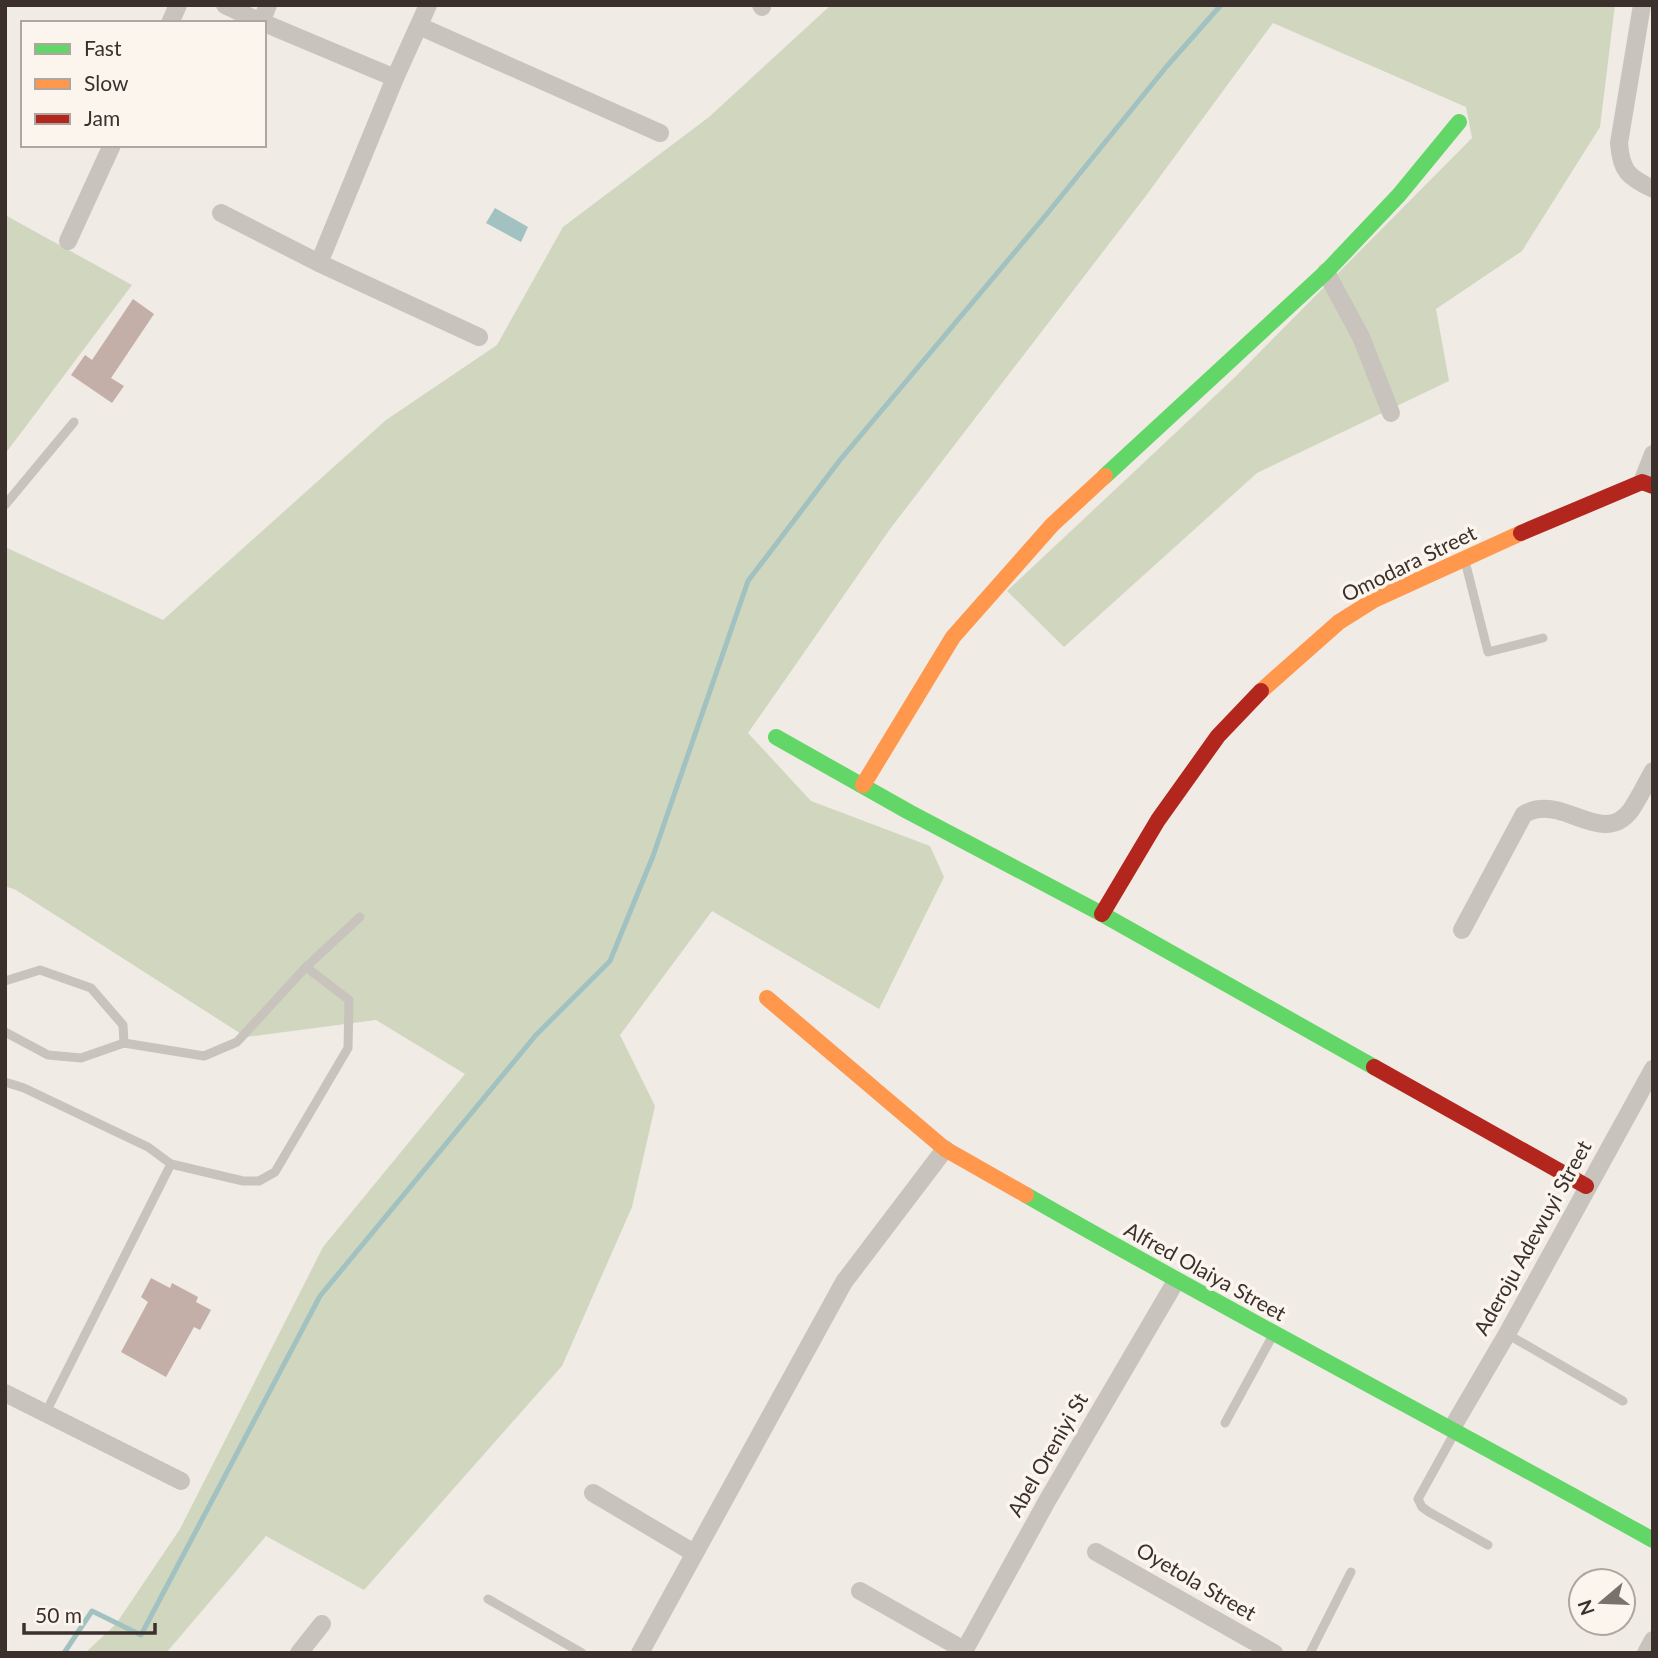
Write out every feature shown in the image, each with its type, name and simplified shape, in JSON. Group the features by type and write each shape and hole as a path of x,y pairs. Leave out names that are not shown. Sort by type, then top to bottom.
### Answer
{"street":[{"path":"171,21 178,5"},
{"path":"225,5 259,21"},
{"path":"319,263 428,5"},
{"path":"1642,5 1619,143 1621,163 1627,173 1653,190"},
{"path":"266,24 395,78"},
{"path":"419,26 660,133"},
{"path":"863,785 953,637 1052,525 1326,272 1399,195 1459,122"},
{"path":"68,241 111,147"},
{"path":"221,213 319,263 479,337"},
{"path":"1326,272 1361,337 1391,413"},
{"path":"1647,484 1653,454"},
{"name":"Omodara Street","path":"1102,914 1158,820 1218,737 1272,679 1339,622 1374,600 1586,505 1647,484"},
{"path":"776,737 909,812 1102,914 1586,1186"},
{"path":"1462,930 1524,814 1538,808 1553,809 1603,825 1617,822 1630,812 1653,771"},
{"name":"Alfred Olaiya Street","path":"767,998 945,1149 1176,1281 1454,1429 1653,1540"},
{"name":"Aderoju Adewuyi Street","path":"1454,1429 1653,1069"},
{"path":"640,1653 844,1282 945,1149"},
{"name":"Abel Oreniyi St","path":"963,1651 1176,1281"},
{"path":"5,1393 180,1481"},
{"path":"593,1493 694,1553"},
{"name":"Oyetola Street","path":"1097,1552 1274,1653"},
{"path":"860,1591 963,1651"},
{"path":"299,1653 322,1625"},
{"path":"1646,1653 1653,1640"}],"lane":[{"path":"5,505 74,422"},
{"path":"1464,560 1488,652 1543,638"},
{"path":"5,1032 48,1055 81,1058 124,1043 204,1056 237,1042 306,967 360,917"},
{"path":"5,1082 24,1088 148,1147 171,1164 243,1181 259,1181 275,1172 348,1048 349,1000 306,967"},
{"path":"5,981 40,970 91,988 123,1025 124,1043"},
{"path":"46,1412 171,1164"},
{"path":"1225,1423 1274,1333"},
{"path":"1507,1334 1623,1401"},
{"path":"1454,1429 1418,1499 1422,1507 1429,1512 1488,1545"},
{"path":"1310,1653 1351,1572"},
{"path":"488,1599 582,1653"}],"green space":[{"path":"831,5 1615,5 1600,127 1522,251 1436,309 1449,381 1257,473 1064,647 1007,591 1234,378 1472,138 1466,107 1273,23 1145,197 890,529 748,733 811,801 930,846 944,877 879,1009 712,911 620,1035 655,1106 632,1207 562,1366 364,1590 266,1536 166,1653 85,1653 116,1624 180,1529 323,1247 465,1074 376,1020 246,1037 16,890 5,886 5,547 163,620 386,420 497,345 563,227 709,117"},
{"path":"5,215 132,285 5,454"}],"water":[{"path":"495,208 528,227 521,242 486,223"}],"building":[{"path":"133,299 154,314 111,378 124,386 112,403 71,375 85,355 92,360"},
{"path":"151,1278 170,1288 172,1283 198,1297 196,1302 211,1310 200,1330 194,1327 166,1377 121,1352 148,1302 141,1297"}],"waterway":[{"path":"64,1653 92,1611 141,1635 320,1296 536,1035 610,961 653,856 748,581 840,460 1167,66 1221,5"}],"traffic: fast":[{"path":"1105,476 1326,272 1399,195 1459,122"},
{"path":"776,737 909,812 1102,914 1374,1067"},
{"path":"1026,1195 1653,1540"}],"traffic: slow":[{"path":"863,785 953,637 1052,525 1105,476"},
{"path":"1261,691 1339,622 1374,600 1521,533"},
{"path":"767,998 945,1149 1026,1195"}],"traffic: jam":[{"path":"1521,533 1642,482 1653,486"},
{"path":"1102,914 1158,820 1218,736 1261,691"},
{"path":"1374,1067 1586,1186"}]}
